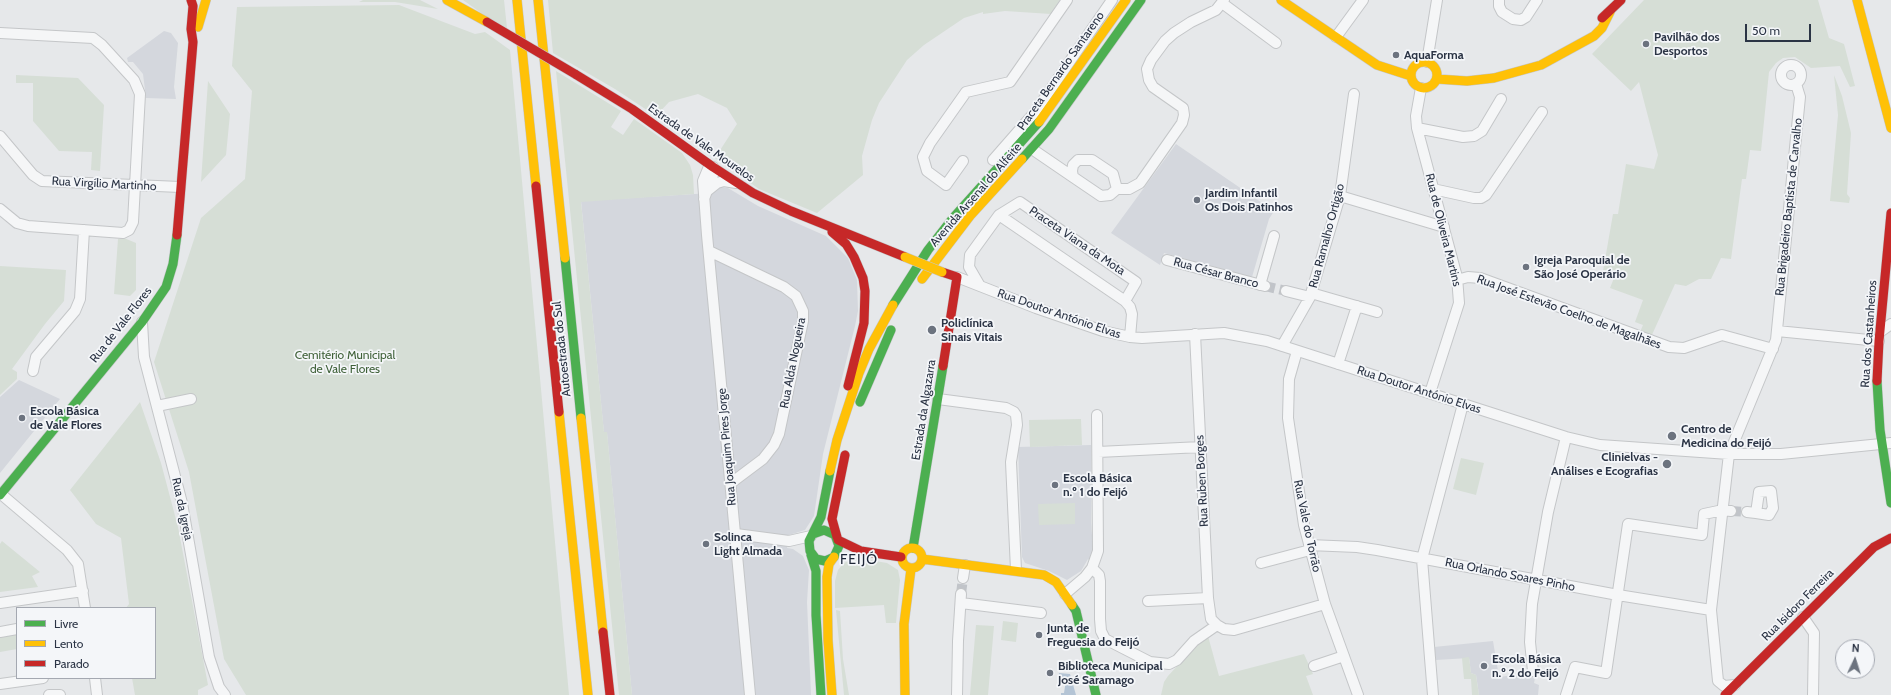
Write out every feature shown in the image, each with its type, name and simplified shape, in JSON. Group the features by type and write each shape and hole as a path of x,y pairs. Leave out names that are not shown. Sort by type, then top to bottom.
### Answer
{"main road":[{"name":"Rua de Vale Flores","path":"191,0 193,6 191,29 193,42"},
{"name":"Rua de Vale Flores","path":"1,495 79,397 142,322 159,299 171,274 176,246 193,42 206,0"},
{"name":"Estrada de Vale Mourelos","path":"447,0 488,22 619,100 713,167 761,198 957,277"},
{"name":"Autoestrada do Sul","path":"517,0 588,695"},
{"name":"Autoestrada do Sul","path":"538,0 610,695"},
{"name":"Avenida Arsenal do Alfeite","path":"812,535 821,517 826,485 842,422 859,373 869,349 905,283 953,218 1041,121 1126,0"},
{"name":"Avenida Arsenal do Alfeite","path":"915,288 963,224 1032,149 1062,112 1141,0"},
{"path":"1280,0 1377,65 1411,76"},
{"path":"1437,79 1467,81 1494,78 1520,72 1550,61 1572,49 1581,42 1588,29 1610,12 1621,0"},
{"path":"1857,0 1891,128"},
{"path":"1427,62 1431,63 1437,70 1437,79 1429,88 1421,88 1412,81 1412,71 1418,63 1427,62"},
{"name":"Rua dos Castanheiros","path":"1891,213 1879,337 1877,391 1887,443 1891,504"},
{"path":"808,218 834,233 850,250 861,271 866,296 862,328 838,426 826,485"},
{"name":"Estrada da Algazarra","path":"913,548 957,277"},
{"path":"857,412 877,359 896,321"},
{"path":"832,695 828,640 827,577 829,564 838,549 837,539 832,523 848,443"},
{"path":"821,695 816,616 816,571 808,544 812,535 821,530 827,530 837,539 861,551 901,557"},
{"name":"Rua Isidoro Ferreira","path":"1725,695 1874,547 1891,538"},
{"path":"901,557 906,549 913,548 919,550 922,559 918,566 911,569"},
{"path":"810,553 822,560 861,551"},
{"path":"901,557 904,565 911,569"},
{"path":"922,559 1021,572 1062,592 1076,611 1096,695"},
{"path":"904,695 904,624 911,569"}],"street":[{"path":"963,161 946,185 927,171 923,157 930,143 966,92 1010,82 1067,0"},
{"name":"Praceta Bernardo Santareno","path":"993,160 1035,112 1112,0"},
{"path":"1427,62 1437,0"},
{"path":"1499,0 1498,6 1502,12 1513,19 1521,20 1526,17 1537,0"},
{"path":"1032,149 1101,196 1110,195 1117,189 1128,189 1140,183 1182,124 1184,115 1183,108 1153,87 1149,80 1147,69 1151,60 1165,40 1191,22 1216,10 1223,1 1276,43"},
{"path":"1336,37 1360,1"},
{"path":"0,33 92,38 102,45 134,80 140,94 133,222 129,230 123,232 28,226 17,223 0,209"},
{"name":"Rua Brigadeiro Baptista de Carvalho","path":"1735,685 1724,686 1718,681 1711,610 1727,510 1728,454 1773,349 1777,331 1800,97 1796,84"},
{"name":"Rua de Oliveira Martins","path":"1421,88 1416,116 1417,128 1457,280 1459,303 1430,393"},
{"name":"Rua Ramalho Ortigão","path":"1282,346 1311,295 1340,196 1354,94"},
{"path":"1417,128 1463,137 1474,136 1482,131 1501,99"},
{"path":"1434,189 1474,198 1481,198 1486,195 1542,112"},
{"name":"Rua Virgílio Martinho","path":"0,136 33,175 42,181 180,187"},
{"name":"Rua Joaquim Pires Jorge","path":"689,150 698,165 706,195 709,251 750,695"},
{"path":"1073,177 1072,170 1078,160 1092,160 1113,174 1117,189"},
{"path":"703,181 708,169 713,167"},
{"name":"Rua Joaquim Pires Jorge","path":"706,195 714,172 713,167"},
{"path":"706,195 717,183 724,181 737,183"},
{"path":"1340,196 1444,227"},
{"name":"Praceta Viana da Mota","path":"980,286 969,267 970,255 1000,215 1020,202 1136,282 1125,301 1000,215"},
{"path":"33,371 36,357 75,312 80,299 84,230"},
{"name":"Rua César Branco","path":"1167,260 1262,285 1274,236"},
{"name":"Rua Alda Nogueira","path":"709,251 784,287 796,296 803,311 803,321 779,434 774,445 763,459 731,483"},
{"name":"Rua Doutor António Elvas","path":"957,277 1103,331 1130,337 1142,338 1195,334 1238,335 1282,346 1566,437 1600,445 1728,454 1781,454 1887,443"},
{"name":"Rua José Estevão Coelho de Magalhães","path":"1457,280 1468,277 1480,278 1668,348 1684,348 1722,336 1773,349"},
{"path":"1286,291 1311,295 1377,312"},
{"path":"1125,301 1130,307 1132,314 1130,337"},
{"path":"1338,364 1357,306"},
{"name":"Rua da Igreja","path":"142,322 144,357 182,503 209,657 219,686 225,695"},
{"path":"1777,331 1879,337 1891,324"},
{"name":"Rua Ruben Borges","path":"1195,334 1208,598 1211,619 1217,625"},
{"name":"Rua Vale do Torrão","path":"1298,351 1289,379 1288,418 1303,518 1325,604 1358,695"},
{"path":"157,406 191,399"},
{"path":"938,399 1006,408 1016,415 1017,425 1011,462 1021,572"},
{"path":"1433,695 1422,559 1463,404"},
{"path":"1062,592 1085,577 1092,568 1098,550 1097,415"},
{"path":"1533,671 1530,636 1536,581 1548,512 1566,437"},
{"path":"1098,452 1201,447"},
{"path":"1,495 67,550 78,564 85,607"},
{"path":"1566,695 1575,667 1606,673 1628,524 1702,535 1704,514 1727,510"},
{"path":"736,534 794,541 812,535"},
{"path":"783,540 810,553"},
{"path":"1874,547 1885,545 1891,547"},
{"name":"Rua Orlando Soares Pinho","path":"1261,563 1310,548 1357,547 1536,581 1711,610"},
{"path":"963,578 965,565"},
{"path":"1092,568 1099,575 1101,631 1105,639 1150,662 1162,665 1169,664 1176,660 1194,641 1217,625 1224,629 1234,630 1325,604"},
{"path":"0,603 83,591"},
{"path":"957,695 958,641 961,598 1041,613"},
{"path":"1148,601 1208,598"},
{"path":"1803,617 1814,633 1814,695"},
{"path":"0,632 16,629"},
{"path":"1314,666 1344,656"},
{"path":"0,684 36,679"},
{"path":"95,679 97,695"},
{"path":"49,695 60,695"}],"shaded area":[{"path":"164,31 171,33 178,43 174,87 176,99 146,98 143,74 133,62 128,62 127,58"},
{"name":"Jardim Infantil Os Dois Patinhos","path":"1176,144 1274,211 1269,219 1252,277 1164,253 1160,265 1111,233"},
{"path":"721,187 728,188 758,206 826,236 848,258 857,280 858,311 823,454 814,516 805,530 789,535 787,548 793,549 803,556 809,570 807,602 811,695 632,695 607,433 604,433 581,201 711,193"},
{"name":"Escola Básica de Vale Flores","path":"19,380 60,399 0,473 0,397"},
{"name":"Escola Básica n.º 1 do Feijó","path":"1091,445 1091,522 1093,549 1090,561 1088,559 1081,571 1067,580 1049,571 1025,563 1022,557 1018,447"},
{"name":"Escola Básica n.º 2 do Feijó","path":"1493,641 1499,677 1536,672 1534,683 1539,685 1538,695 1479,695 1476,675 1471,673 1469,658 1436,660 1434,647"}],"green space":[{"path":"363,0 420,0 438,9 395,2 359,2"},
{"path":"463,0 504,0 507,28 484,15"},
{"path":"548,0 1060,0 1051,14 1005,11 983,14 983,12 964,18 924,45 907,60 879,103 872,120 862,156 863,175 817,213 759,189 715,158 737,124 727,108 698,94 669,102 656,116 615,89 553,53"},
{"path":"1644,0 1818,0 1829,38 1844,44 1855,86 1850,87 1840,66 1811,68 1795,57 1783,58 1776,63 1769,72 1761,151 1750,150 1746,179 1742,179 1731,259 1721,258 1711,279 1699,279 1686,286 1675,284 1651,337 1640,332 1643,325 1635,322 1643,300 1610,288 1616,273 1603,271 1613,214 1618,214 1626,164 1654,169 1658,155 1639,82 1631,91 1592,54"},
{"name":"Cemitério Municipal de Vale Flores","path":"399,5 475,34 485,32 510,50 569,695 246,695 224,659 189,472 154,362 201,218 245,179 252,91 232,66 237,7"},
{"path":"556,71 621,111 611,127 623,135 634,119 682,153 690,165 693,175 694,194 581,202 604,432 607,432 632,695 619,695"},
{"path":"16,75 78,78 104,105 100,171 91,170 92,152 59,151 33,121 33,83 16,83"},
{"path":"1834,75 1842,96 1851,133 1847,194 1850,198 1849,203 1830,201 1838,115"},
{"path":"208,81 230,114 226,155 201,182"},
{"path":"124,238 136,243 136,290 130,296 114,294 118,239"},
{"path":"0,266 66,270 64,301 12,369 17,372 17,379 0,395"},
{"path":"140,402 161,463 178,527 208,685 198,690 198,695 135,695 132,679 156,679 156,607 127,607 129,604 121,538 96,524 70,490"},
{"path":"1081,419 1082,445 1030,447 1029,420"},
{"path":"1461,458 1484,463 1476,495 1453,489"},
{"path":"1075,503 1075,524 1039,525 1038,504"},
{"path":"2,541 40,572 32,576 38,587 0,592 0,544"},
{"path":"857,558 887,563 898,570 900,580 896,623 886,623 884,605 835,608 835,581 838,570 844,563"},
{"path":"836,610 840,611 843,659 849,695 844,695"},
{"path":"1003,621 1018,623 1016,642 1001,640"},
{"path":"976,625 994,626 988,695 970,695"},
{"path":"16,632 16,649 0,652 0,635"},
{"path":"1208,636 1219,676 1304,654 1313,674 1306,676 1313,695 1161,695 1164,682 1168,676 1202,639"},
{"path":"1469,657 1471,673 1476,675 1479,695 1472,695 1471,679 1464,679 1462,658"}],"water":[{"path":"1059,673 1070,674 1076,695 1061,695 1061,693 1064,693 1066,680 1058,678"}],"tunnel":[{"path":"1265,286 1286,291"},
{"path":"1731,511 1747,512"},
{"path":"961,594 963,578"}],"traffic: fast":[{"path":"1022,159 1049,129 1141,0"},
{"path":"893,305 928,250 953,218 1039,122"},
{"path":"0,495 142,322 166,287 173,264 177,235"},
{"path":"565,258 581,418"},
{"path":"860,402 891,330"},
{"path":"913,548 943,366"},
{"path":"1877,381 1880,430 1891,503"},
{"path":"813,534 824,530 835,535 839,546 834,557 825,561 816,559 810,551 809,541 821,517 830,471"},
{"path":"811,555 816,571 816,615 821,695"},
{"path":"1072,605 1076,611 1096,695"}],"traffic: slow":[{"path":"198,27 206,0"},
{"path":"447,0 487,22"},
{"path":"517,0 536,186"},
{"path":"538,0 565,258"},
{"path":"1039,122 1126,0"},
{"path":"1281,0 1377,65 1411,76"},
{"path":"1857,0 1891,128"},
{"path":"1437,79 1467,81 1494,78 1541,65 1594,36 1602,28 1610,12"},
{"path":"1424,62 1433,66 1437,75 1433,84 1424,88 1415,84 1411,75 1415,66 1424,62"},
{"path":"922,279 970,216 1022,159"},
{"path":"905,257 942,272"},
{"path":"830,471 837,440 859,373 869,349 893,305"},
{"path":"559,412 588,695"},
{"path":"581,418 603,632"},
{"path":"908,548 916,548 922,554 922,558 922,562 916,568 908,568 902,562 902,554 908,548"},
{"path":"832,695 828,640 827,577 829,564 834,557"},
{"path":"922,559 1044,575 1056,582 1072,605"},
{"path":"905,695 904,624 911,569"}],"traffic: jam":[{"path":"177,235 193,42 191,29 193,6 191,0"},
{"path":"1602,18 1621,0"},
{"path":"487,22 575,74"},
{"path":"575,74 632,109 713,167 753,193 791,211 905,257"},
{"path":"536,186 559,412"},
{"path":"1877,381 1879,341 1891,213"},
{"path":"832,232 846,244 854,257 863,278 865,291 864,323 848,386"},
{"path":"942,272 957,277 943,366"},
{"path":"837,537 832,519 845,455"},
{"path":"1725,695 1874,547 1891,538"},
{"path":"838,540 861,551 901,557"},
{"path":"603,632 610,695"}],"place":[{"name":"Pavilhão dos Desportos","path":"1646,44"},
{"name":"AquaForma","path":"1396,55"},
{"name":"Jardim Infantil Os Dois Patinhos","path":"1197,200"},
{"name":"Igreja Paroquial de São José Operário","path":"1526,267"},
{"name":"Policlínica Sinais Vitais","path":"932,330"},
{"name":"Escola Básica de Vale Flores","path":"22,418"},
{"name":"Centro de Medicina do Feijó","path":"1672,436"},
{"name":"Clinielvas - Análises e Ecografias","path":"1667,464"},
{"name":"Escola Básica n.º 1 do Feijó","path":"1055,485"},
{"name":"Solinca Light Almada","path":"706,544"},
{"name":"Junta de Freguesia do Feijó","path":"1039,635"},
{"name":"Escola Básica n.º 2 do Feijó","path":"1484,666"},
{"name":"Biblioteca Municipal José Saramago","path":"1050,673"}],"district":[{"name":"FEIJÓ","path":"859,560"}]}
